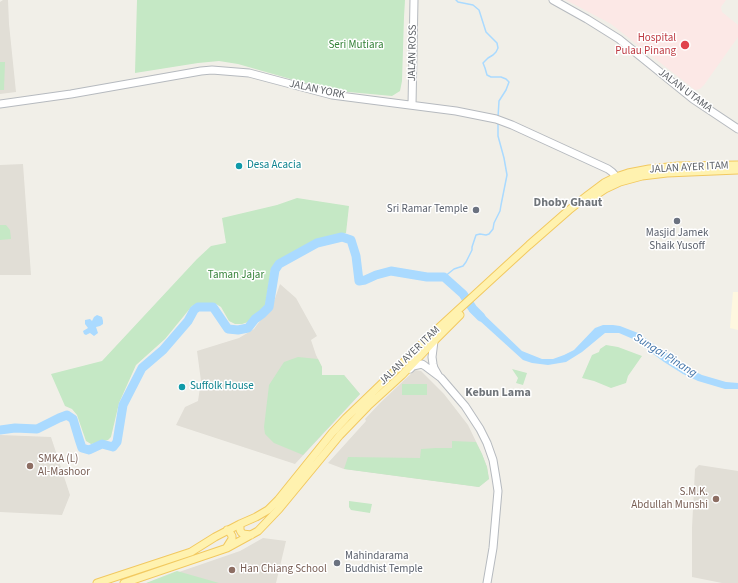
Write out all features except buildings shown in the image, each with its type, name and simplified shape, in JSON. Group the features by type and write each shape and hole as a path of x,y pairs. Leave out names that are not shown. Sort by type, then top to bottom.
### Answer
{"main road":[{"name":"JALAN AYER ITAM","path":"124,583 227,548 258,531 279,509 340,435 368,406 402,375 461,311 474,298 590,198 628,173 678,166 738,165"},
{"name":"JALAN AYER ITAM","path":"618,180 661,173 738,170"},
{"name":"JALAN AYER ITAM","path":"97,583 191,552 228,530 263,514 272,507 346,418 433,333 461,311"},
{"path":"240,524 240,530 243,534 251,535"},
{"path":"227,548 232,539 232,536 228,530"}],"street":[{"name":"JALAN ROSS","path":"412,105 414,0"},
{"name":"JALAN UTAMA","path":"553,0 588,19 619,39 693,99 738,129"},
{"name":"JALAN YORK","path":"0,104 71,94 212,70 248,73 332,95 456,111 496,119 608,169 618,180"},
{"path":"434,340 432,357 434,368 473,418 487,443 493,460 498,491 493,548 487,583"},
{"path":"402,375 413,366 422,364 441,378"}],"shaded area":[{"path":"3,0 8,0 16,92 0,94 0,2"},
{"name":"Hospital Pulau Pinang","path":"566,0 726,0 721,7 722,12 738,25 738,37 704,85 700,89 695,90 611,24"},
{"path":"23,164 31,275 0,275 0,165"},
{"path":"280,284 296,298 317,336 311,340 322,367 322,375 344,375 360,394 295,464 176,425 185,407 198,401 201,381 197,351 239,338 254,329 262,318 271,310"},
{"path":"733,292 738,292 738,330 730,328"},
{"path":"415,370 421,371 444,394 468,425 487,467 489,479 479,487 344,469 328,463 366,421 365,419"},
{"name":"SMKA (L) Al-Mashoor","path":"0,435 51,437 70,495 62,515 0,512"},
{"name":"S.M.K. Abdullah Munshi","path":"699,465 738,471 738,583 722,583 692,577 692,528 695,469"},
{"name":"Han Chiang School","path":"263,538 286,541 276,583 147,583 240,551"}],"green space":[{"name":"Seri Mutiara","path":"137,0 405,0 402,81 400,91 392,96 338,91 238,64 219,61 135,73"},
{"path":"0,62 5,62 4,90 0,90"},
{"name":"Taman Jajar","path":"297,198 349,206 346,233 318,239 277,261 271,269 265,307 248,322 235,324 229,321 221,307 216,304 202,303 192,306 165,339 136,365 119,403 111,437 108,440 91,444 86,441 77,415 72,409 65,406 51,374 102,361 197,259 211,246 226,243 222,218 277,205"},
{"path":"0,225 6,225 10,230 11,239 0,240"},
{"path":"606,345 618,347 642,356 628,376 626,383 611,388 582,378 592,355 599,352 600,349"},
{"path":"298,357 318,359 322,367 322,375 344,375 360,394 303,455 274,443 265,434 264,427 269,385 284,362"},
{"path":"512,369 527,373 523,385 516,383 518,378"},
{"path":"402,384 427,384 427,395 402,395"},
{"path":"452,441 476,442 487,467 489,479 479,487 344,469 348,457 420,458 421,449 452,448"},
{"path":"349,501 372,504 370,513 351,510 349,507"},
{"path":"177,571 219,583 146,583"}],"water":[{"name":"Sungai Pinang","path":"475,306 522,351 542,359 553,359 574,350 595,328 603,325 620,326 638,333 688,368 702,375 726,382 738,383 738,389 725,389 698,381 683,374 633,339 619,333 605,333 582,352 566,362 548,365 532,363 523,360 469,311"},
{"path":"97,315 102,317 103,321 103,324 96,327 98,333 94,336 90,333 86,335 84,334 83,331 88,328 85,324 85,320 90,319 92,321"}],"waterway":[{"path":"456,0 458,2 473,5 479,10 486,32 497,43 498,48 496,52 483,63 487,75 491,77 501,77 509,82 499,101 498,117"},
{"path":"444,277 454,269 463,266 472,250 476,235 489,234 493,229 494,223 500,211 507,175 498,136 498,123"},
{"path":"0,430 15,428 37,429 67,415 73,419 82,448 89,450 102,444 113,447 117,442 123,405 142,368 163,350 188,321 194,310 198,307 213,307 228,329 238,330 248,328 255,319 269,307 275,270 279,264 317,243 342,237 351,240 356,256 359,281 391,271 427,277 444,277 463,294 473,309 481,317"}],"place":[{"name":"Hospital Pulau Pinang","path":"685,45"},
{"name":"Desa Acacia","path":"239,166"},
{"name":"Sri Ramar Temple","path":"476,210"},
{"name":"Masjid Jamek Shaik Yusoff","path":"677,221"},
{"name":"Suffolk House","path":"182,387"},
{"name":"SMKA (L) Al-Mashoor","path":"30,466"},
{"name":"S.M.K. Abdullah Munshi","path":"716,499"},
{"name":"Mahindarama Buddhist Temple","path":"337,563"},
{"name":"Han Chiang School","path":"232,570"}],"district":[{"name":"Dhoby Ghaut","path":"568,203"},
{"name":"Kebun Lama","path":"498,393"}]}
